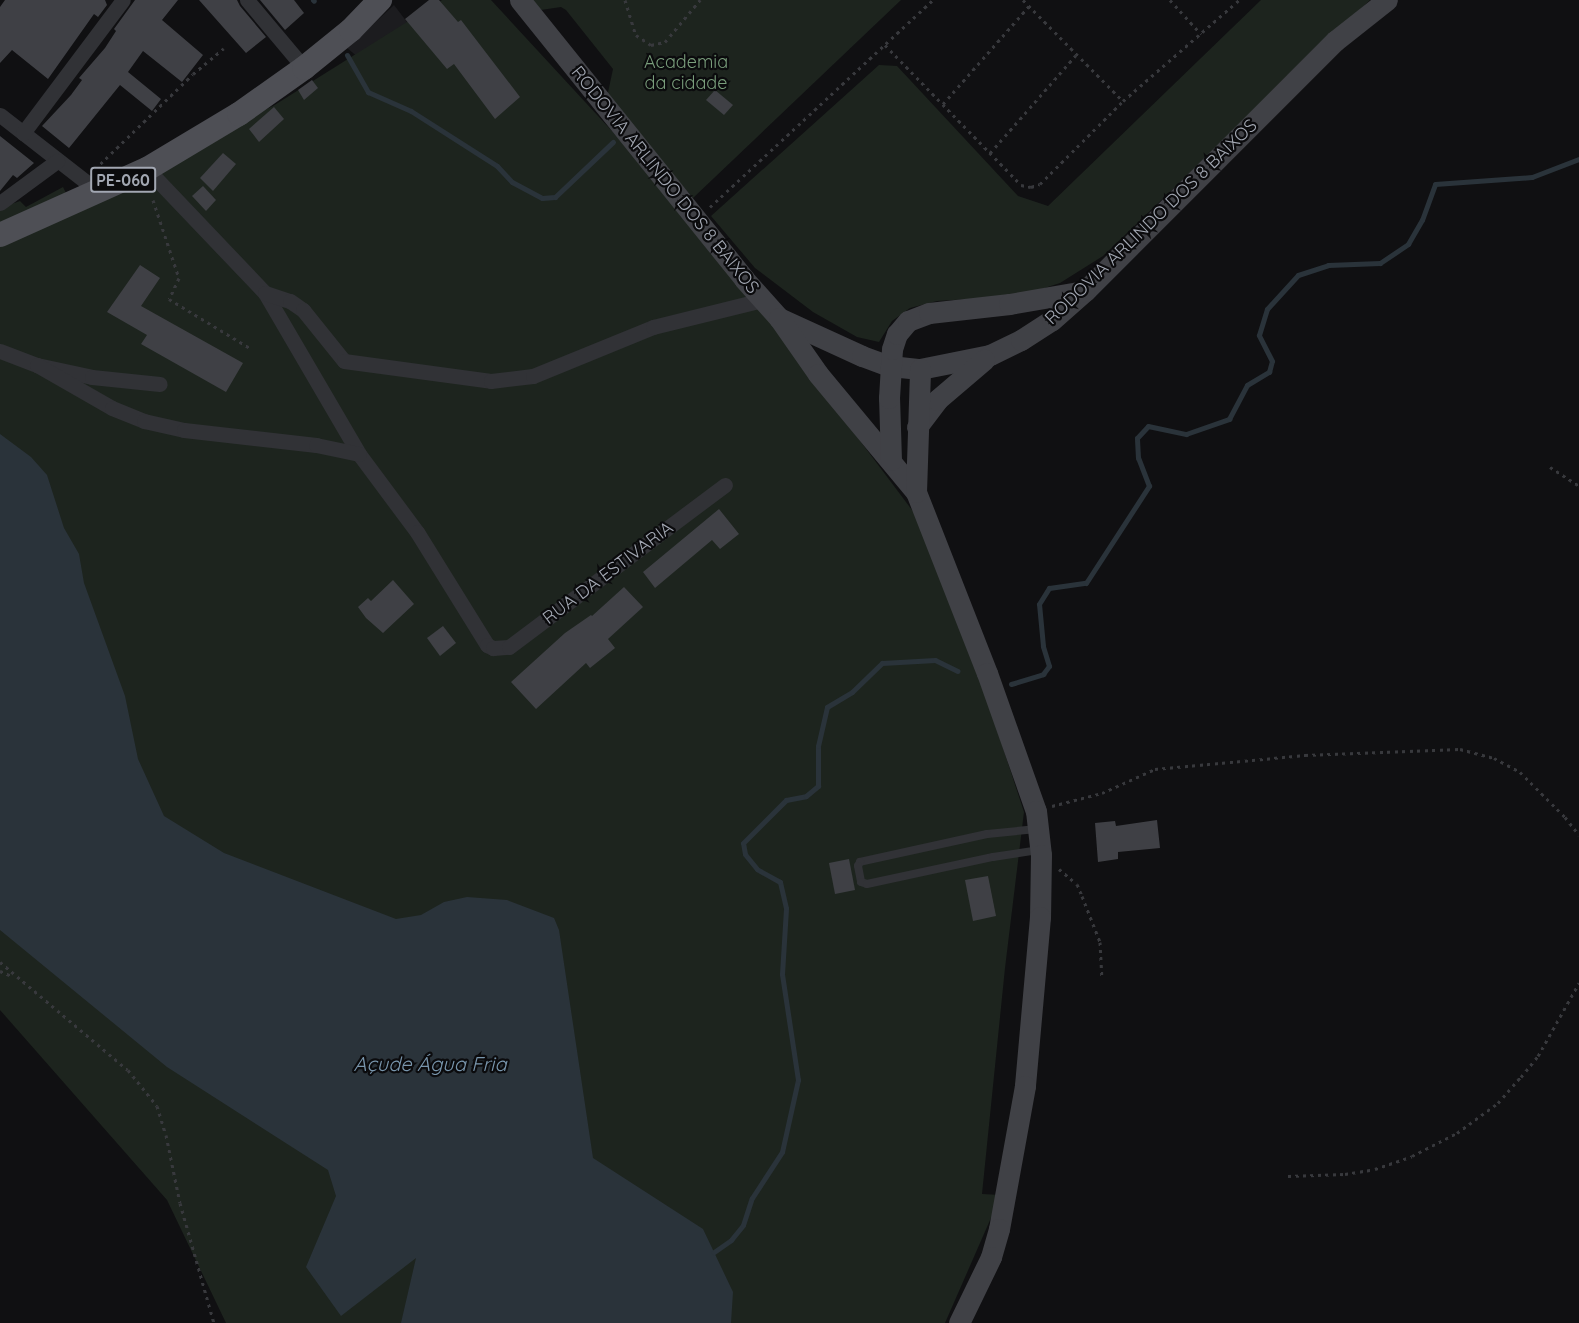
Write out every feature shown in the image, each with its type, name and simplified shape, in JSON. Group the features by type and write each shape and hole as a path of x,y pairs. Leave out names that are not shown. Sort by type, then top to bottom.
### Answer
{"main road":[{"name":"PE-060","path":"0,235 91,186 151,175 304,68 351,30 381,0"},
{"name":"RODOVIA ARLINDO DOS 8 BAIXOS","path":"520,4 778,318 890,366 920,369 951,365 990,355 1039,329 1084,291 1335,41 1387,0"},
{"path":"891,460 890,366 897,334 908,321 918,316 1027,302 1084,291"},
{"path":"778,318 818,374 916,492 991,682 1039,836 1040,917 1025,1086 1007,1194 991,1257 959,1323"},
{"path":"917,427 938,400 990,355"},
{"path":"916,492 920,369"}],"street":[{"path":"23,133 123,0"},
{"path":"247,0 304,68"},
{"path":"0,115 91,186"},
{"path":"0,203 57,161"},
{"path":"151,175 265,293 359,454"},
{"path":"265,293 290,301 303,310 344,361 491,381 533,376 653,327 762,300"},
{"path":"0,351 37,365 92,377 160,384"},
{"path":"37,365 102,403 144,421 184,430 316,445 359,454"},
{"name":"RUA DA ESTIVARIA","path":"359,454 417,532 487,645 493,648 509,647 725,485"}],"lane":[{"path":"987,834 1039,836 993,857 867,884 861,882 858,866 860,862 987,834"}],"path":[{"path":"625,0 636,35 651,45 665,42 699,0"},
{"path":"698,219 933,0"},
{"path":"1023,0 1123,101"},
{"path":"1170,0 1202,34"},
{"path":"885,45 1021,185 1036,186 1123,101 1239,0"},
{"path":"943,104 1029,6"},
{"path":"91,186 224,48"},
{"path":"989,153 1076,55"},
{"path":"151,175 154,205 179,278 169,299 250,348"},
{"path":"1550,467 1579,486"},
{"path":"1102,977 1100,942 1077,884 1039,836 1102,793 1155,769 1305,755 1461,749 1494,758 1520,772 1565,816 1579,835"},
{"path":"0,962 16,978 128,1070 157,1106 166,1135 180,1203 213,1323"},
{"path":"0,971 16,978"},
{"path":"1288,1176 1345,1174 1375,1169 1412,1156 1457,1133 1498,1103 1521,1077 1538,1056 1579,983"}],"shaded area":[{"path":"394,5 426,47 382,77 347,48"}],"green space":[{"path":"442,0 491,0 695,221 915,514 973,656 1024,812 1005,968 982,1194 1001,1195 945,1323 226,1323 167,1200 0,1010 0,232 273,106"},
{"name":"Academia da cidade","path":"527,0 901,0 693,198 607,97 613,69 566,10 561,7 534,11"},
{"path":"1261,0 1370,0 1103,256 1060,283 1020,296 937,301 910,308 892,321 879,342 857,337 813,312 755,268 711,216 879,65 897,66 1018,196 1048,206"},
{"path":"63,187 66,193 0,224 0,208 20,201 26,207"}],"water":[{"name":"Açude Água Fria","path":"0,434 31,457 47,475 64,528 79,554 84,583 125,696 138,759 164,816 224,853 396,919 421,915 444,902 467,897 507,900 554,918 559,930 593,1158 703,1229 733,1292 731,1323 401,1323 416,1258 341,1316 306,1267 336,1196 328,1170 167,1067 0,930"}],"building":[{"path":"5,0 105,0 107,5 98,17 94,14 48,79 12,50 0,63 0,7"},
{"path":"135,0 178,0 162,20 203,55 182,82 143,51 128,72 161,99 152,111 120,85 69,148 42,126 71,95 82,80 79,78 105,48 116,31 114,29"},
{"path":"199,0 237,0 266,37 246,53"},
{"path":"260,0 294,0 304,13 285,30"},
{"path":"429,0 439,0 458,22 461,20 520,97 495,119 454,64 447,69 405,19"},
{"path":"312,80 318,88 304,100 298,90"},
{"path":"715,90 733,105 724,115 706,100"},
{"path":"274,107 284,119 259,142 249,129"},
{"path":"0,136 34,163 17,178 13,175 0,191"},
{"path":"223,153 236,164 213,191 200,178"},
{"path":"203,186 216,200 206,211 192,196"},
{"path":"140,265 160,278 141,306 243,363 226,392 141,344 147,335 107,312"},
{"path":"719,509 739,534 720,549 712,540 655,588 643,572"},
{"path":"393,580 414,604 383,633 366,618 358,607 368,598 371,601"},
{"path":"624,587 643,607 608,639 615,648 590,668 586,663 536,709 511,682 565,633 592,616"},
{"path":"443,626 456,643 440,656 427,638"},
{"path":"1157,820 1160,848 1118,852 1118,859 1098,862 1095,823 1115,821 1116,826"},
{"path":"849,859 855,890 835,894 829,863"},
{"path":"988,876 996,916 973,921 965,880"}],"waterway":[{"path":"347,55 368,92 411,111 497,166 512,182 542,198 555,197 613,142"},
{"path":"1011,684 1043,674 1049,666 1043,646 1039,604 1049,588 1086,583 1149,486 1138,458 1137,438 1148,426 1186,434 1229,419 1247,385 1269,372 1272,361 1259,335 1267,309 1298,275 1328,265 1380,263 1408,244 1422,220 1435,184 1532,177 1579,159"},
{"path":"714,1252 731,1240 743,1225 752,1198 782,1152 798,1080 782,974 786,908 780,882 757,869 745,854 743,843 786,800 806,796 818,786 818,746 827,707 852,692 882,663 935,660 958,671"}]}
